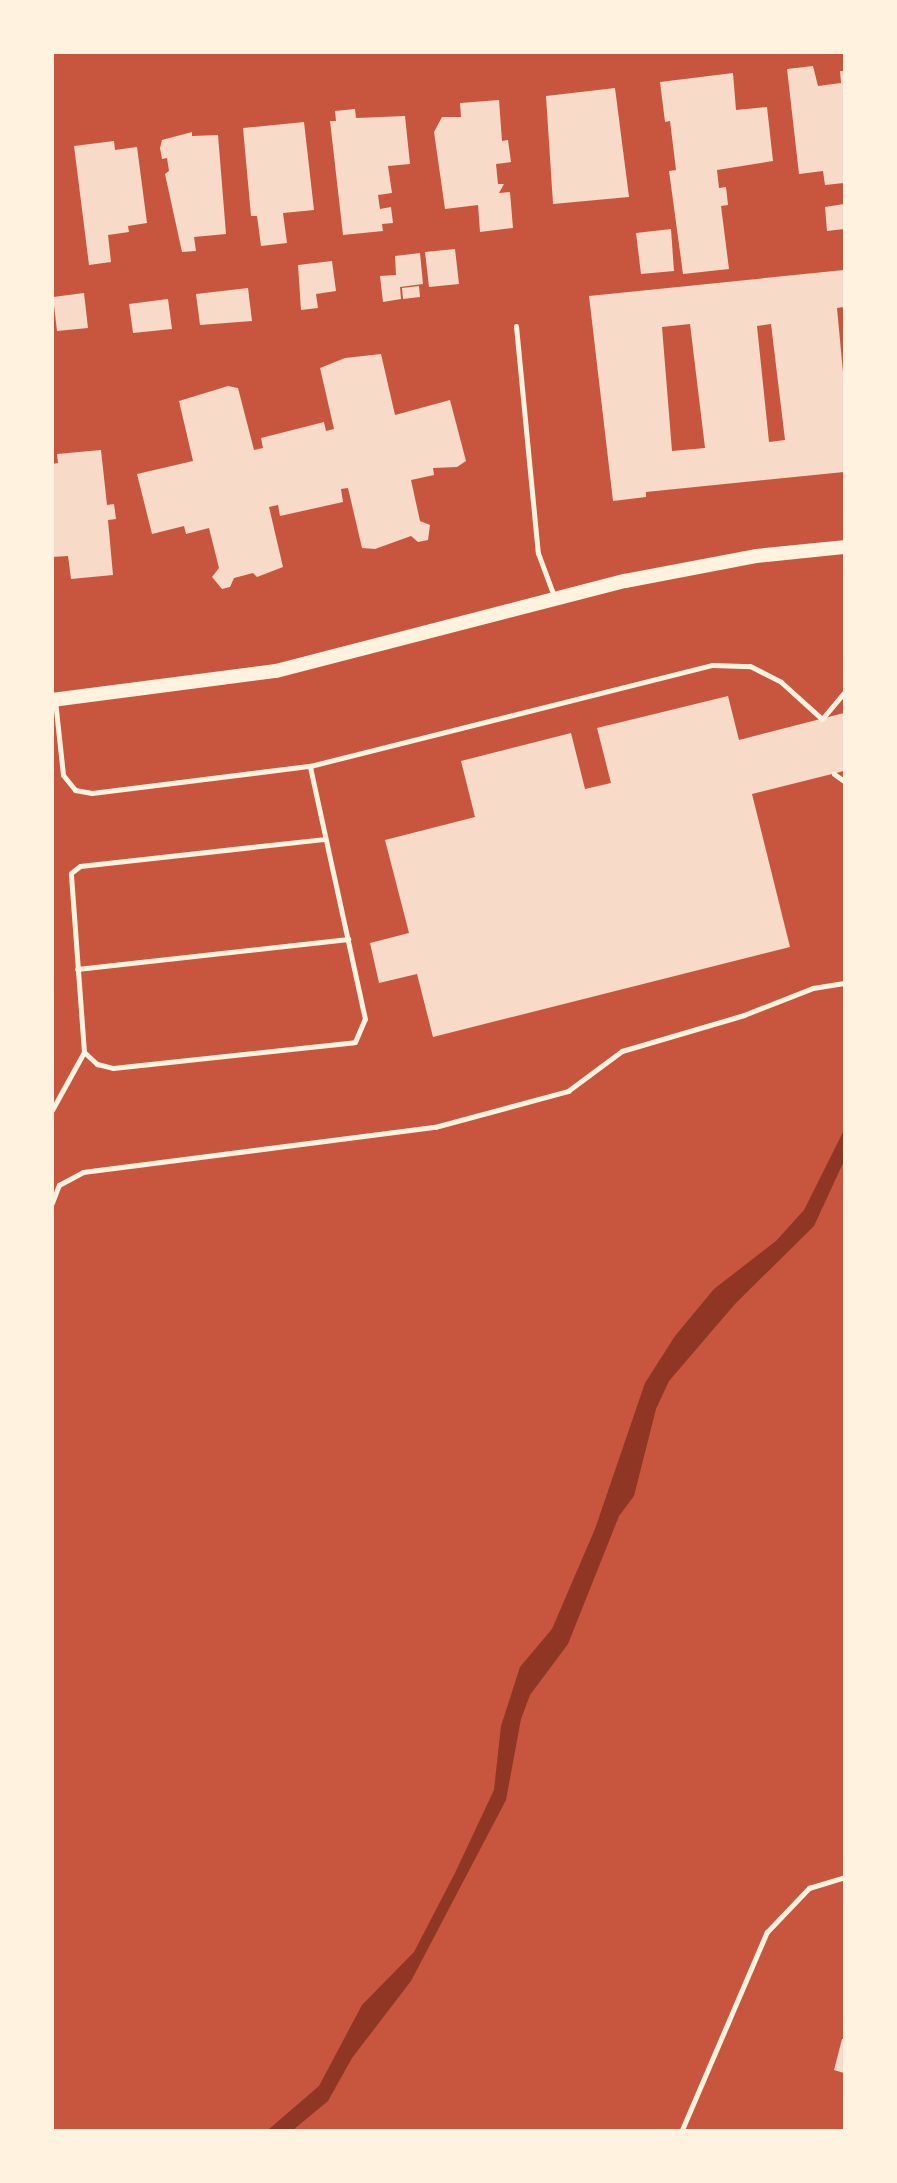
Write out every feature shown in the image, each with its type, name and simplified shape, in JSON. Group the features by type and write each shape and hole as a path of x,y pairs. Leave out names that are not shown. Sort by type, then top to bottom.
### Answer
{"main road":[{"path":"54,700 276,671 691,567 845,545"}],"lane":[{"path":"516,326 538,553 555,599"},
{"path":"54,700 63,775 75,790 105,792 310,766 713,665 750,666 780,682 821,719 845,693"},
{"path":"84,1052 97,1064 113,1068 355,1042 365,1019 310,766"},
{"path":"834,774 845,781"},
{"path":"52,1110 84,1052 69,887 71,873 80,866 324,839"},
{"path":"77,969 348,939"}],"path":[{"path":"52,1203 59,1185 83,1172 435,1127 568,1091 622,1051 744,1015 813,988 845,983"},
{"path":"681,2130 767,1932 809,1888 845,1877"}],"shaded area":[{"path":"844,1130 844,1161 814,1226 735,1304 669,1381 656,1409 634,1496 619,1516 568,1644 530,1695 521,1719 506,1800 411,1981 352,2058 328,2101 293,2130 268,2130 319,2086 362,2005 414,1952 455,1873 494,1790 501,1726 520,1667 552,1629 595,1529 645,1383 675,1336 714,1289 776,1241 804,1210"}],"building":[{"path":"813,66 818,86 841,83 840,71 844,71 844,183 825,185 823,171 799,174 787,69"},
{"path":"733,73 736,110 767,107 773,161 717,170 719,188 726,187 728,205 721,206 729,269 683,274 669,171 676,170 670,121 665,122 660,82"},
{"path":"615,88 629,197 553,204 546,96"},
{"path":"499,100 502,141 508,140 511,162 496,164 498,184 504,184 499,193 510,192 513,228 480,232 478,205 445,209 434,132 442,117 461,117 460,103"},
{"path":"355,109 356,118 405,116 410,164 388,166 392,193 378,195 380,209 391,207 393,223 382,224 383,231 343,235 330,121 336,121 335,111"},
{"path":"304,122 314,210 283,213 287,243 261,246 257,216 251,216 243,128"},
{"path":"192,132 192,136 218,135 226,234 194,237 196,251 182,252 165,174 169,171 167,158 162,159 160,148 162,140"},
{"path":"114,141 115,150 137,147 147,223 128,226 129,232 108,235 111,262 89,265 74,146"},
{"path":"844,204 844,229 827,231 825,207"},
{"path":"671,229 674,271 641,274 636,233"},
{"path":"455,249 459,284 429,287 425,252"},
{"path":"420,253 423,284 400,287 401,299 383,302 380,276 396,275 395,256"},
{"path":"332,261 336,291 316,294 318,308 301,310 298,265"},
{"path":"844,270 844,307 837,308 844,383 844,472 646,492 646,497 613,501 589,296","holes":["690,324 705,448 672,451 662,327","771,324 785,440 769,442 757,326"]},
{"path":"419,286 420,297 403,299 402,288"},
{"path":"248,288 252,321 200,325 196,294"},
{"path":"84,293 88,328 57,331 53,297"},
{"path":"168,299 172,329 133,333 129,304"},
{"path":"381,354 395,415 450,400 466,461 457,467 433,468 434,475 411,480 420,521 430,525 428,540 418,542 411,536 375,549 362,548 348,488 341,489 343,502 280,516 278,505 269,507 283,567 257,577 253,573 234,578 230,587 222,589 212,577 219,568 209,528 186,534 184,526 152,534 137,474 193,461 179,401 228,386 238,388 254,450 263,448 261,438 324,422 326,431 334,429 320,368 345,358"},
{"path":"101,450 107,505 114,504 116,519 108,520 113,575 71,579 68,556 52,557 52,464 58,463 57,454"},
{"path":"728,696 739,740 844,713 844,771 752,794 790,947 433,1037 417,974 379,983 370,943 409,933 385,840 475,817 461,761 571,733 585,789 611,783 597,728"},
{"path":"844,2039 844,2073 834,2070"}]}
